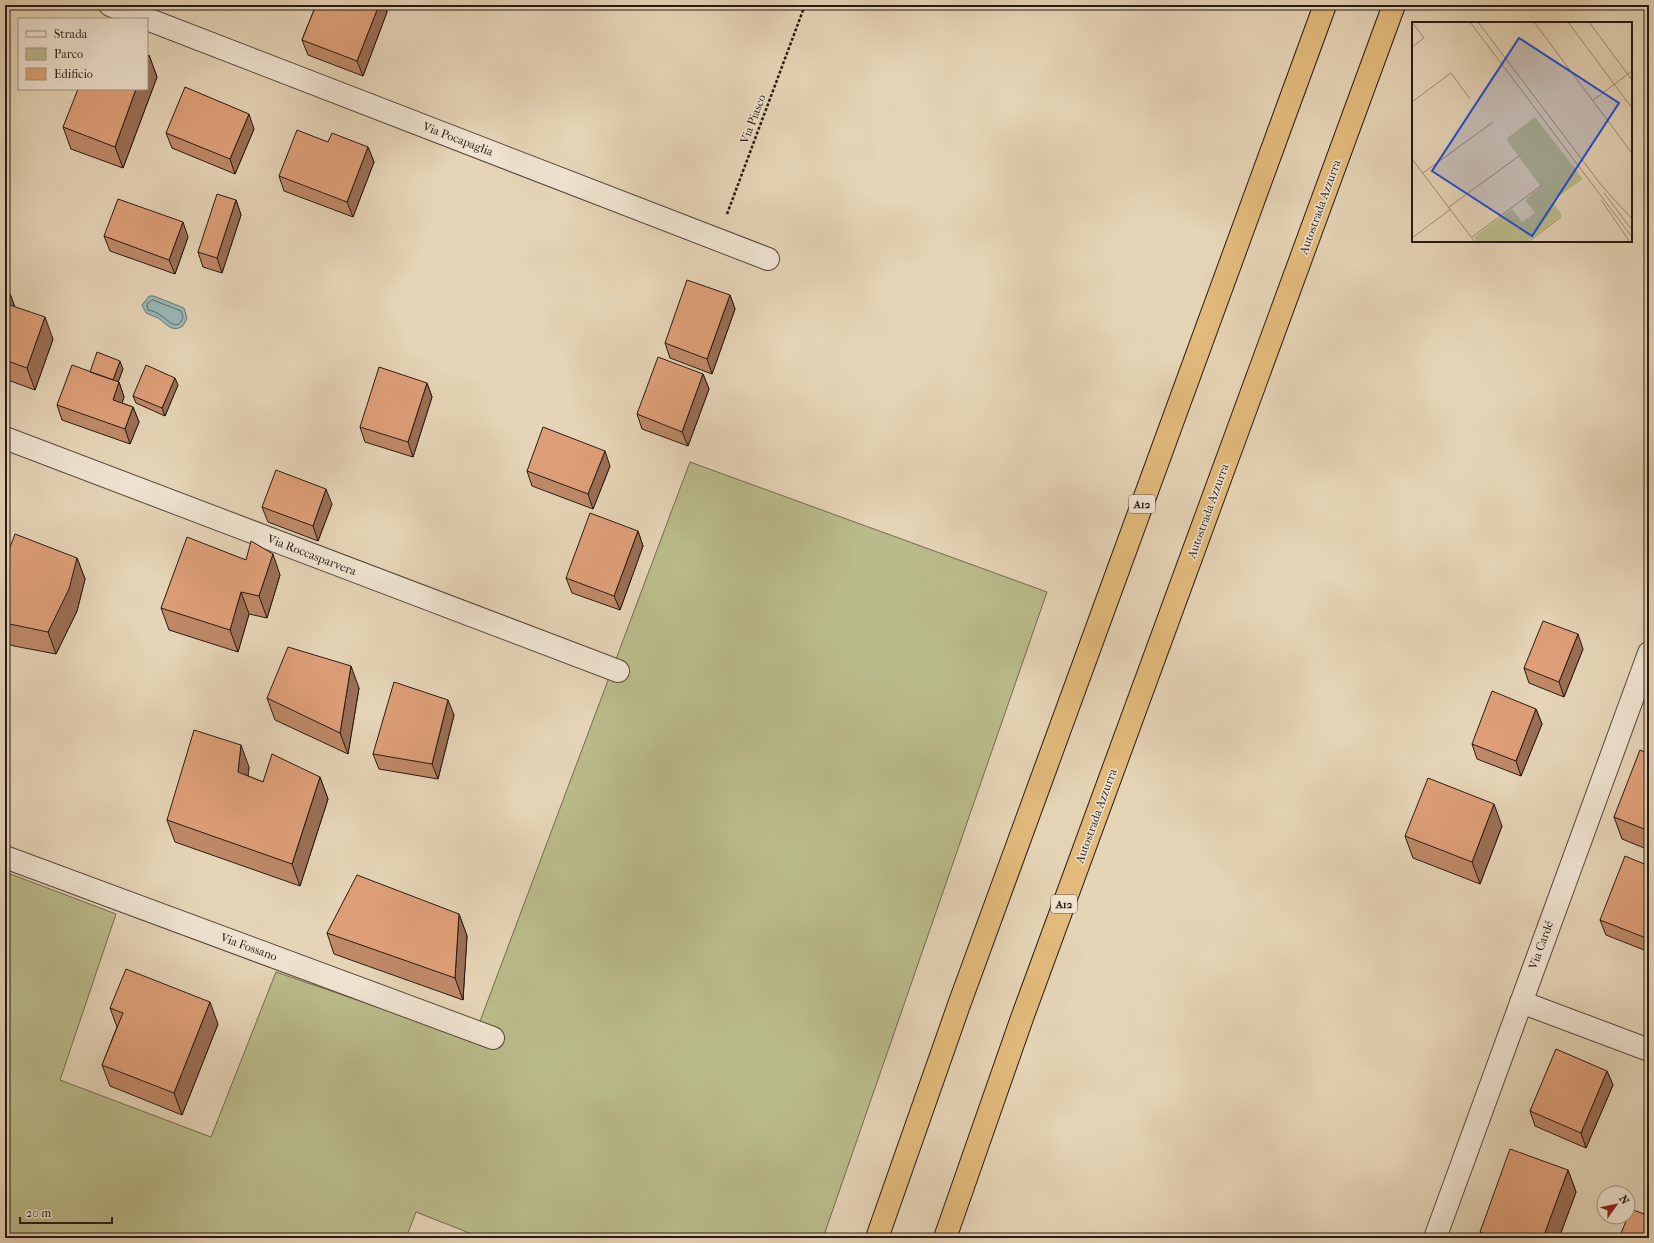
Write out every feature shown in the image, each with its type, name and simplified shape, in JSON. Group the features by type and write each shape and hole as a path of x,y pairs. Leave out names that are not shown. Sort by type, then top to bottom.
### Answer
{"highway":[{"name":"A12","path":"960,1002 1325,5"},
{"name":"Autostrada Azzurra","path":"1022,1018 1394,5"},
{"path":"864,1238 960,1002"},
{"path":"877,1238 960,1002"},
{"path":"932,1238 1022,1018"},
{"path":"945,1238 1022,1018"}],"street":[{"name":"Via Pocapaglia","path":"110,5 144,18"},
{"name":"Via Pocapaglia","path":"148,19 768,260"},
{"name":"Via Roccasparvera","path":"5,438 618,671"},
{"name":"Via Cardé","path":"1434,1238 1649,653"},
{"name":"Via Fossano","path":"5,857 493,1038"},
{"path":"1521,1002 1649,1050"}],"path":[{"name":"Via Piasco","path":"717,240 805,5"}],"green space":[{"path":"690,462 1047,592 823,1238 482,1238 416,1212 406,1238 5,1238 5,872 116,914 60,1080 211,1137 276,972 473,1040"}],"water":[{"path":"149,296 154,296 184,308 187,318 183,326 175,329 172,328 158,318 146,313 142,305"}],"building":[{"path":"316,5 379,5 357,61 302,40"},
{"path":"185,87 249,114 230,159 166,133"},
{"path":"78,90 136,90 115,147 63,127"},
{"path":"297,130 328,142 332,133 368,147 347,202 279,176"},
{"path":"217,194 236,200 217,258 198,252"},
{"path":"118,199 183,222 169,260 104,236"},
{"path":"687,280 730,295 707,359 665,343"},
{"path":"5,292 10,294 7,304 45,317 27,368 5,360"},
{"path":"97,352 120,361 113,380 90,372"},
{"path":"658,357 703,374 682,432 637,414"},
{"path":"72,365 119,382 113,400 133,407 125,429 57,405"},
{"path":"146,365 175,378 162,408 133,396"},
{"path":"379,367 427,383 408,442 360,427"},
{"path":"543,427 605,451 588,494 527,471"},
{"path":"276,470 326,489 313,526 262,507"},
{"path":"590,513 638,531 614,596 566,578"},
{"path":"15,534 77,558 69,589 48,632 5,623 5,549 9,550"},
{"path":"187,537 246,560 251,541 273,554 259,596 241,592 230,630 161,608"},
{"path":"1543,621 1578,634 1559,682 1524,668"},
{"path":"288,647 351,666 340,733 267,698"},
{"path":"394,682 448,700 432,764 373,754"},
{"path":"1492,691 1536,709 1516,761 1472,744"},
{"path":"194,730 241,745 238,772 263,782 272,754 320,777 292,864 167,820"},
{"path":"1640,750 1649,754 1649,831 1614,817"},
{"path":"1428,778 1494,804 1472,862 1405,836"},
{"path":"1625,856 1649,866 1649,931 1646,938 1600,920"},
{"path":"357,875 459,914 455,978 327,933"},
{"path":"126,969 210,1002 174,1093 102,1065 123,1013 110,1008"},
{"path":"1556,1049 1607,1071 1581,1133 1530,1111"},
{"path":"1510,1149 1568,1170 1543,1238 1495,1238 1480,1232"},
{"path":"1636,1211 1649,1216 1649,1238 1619,1238 1624,1225 1636,1225"}]}
